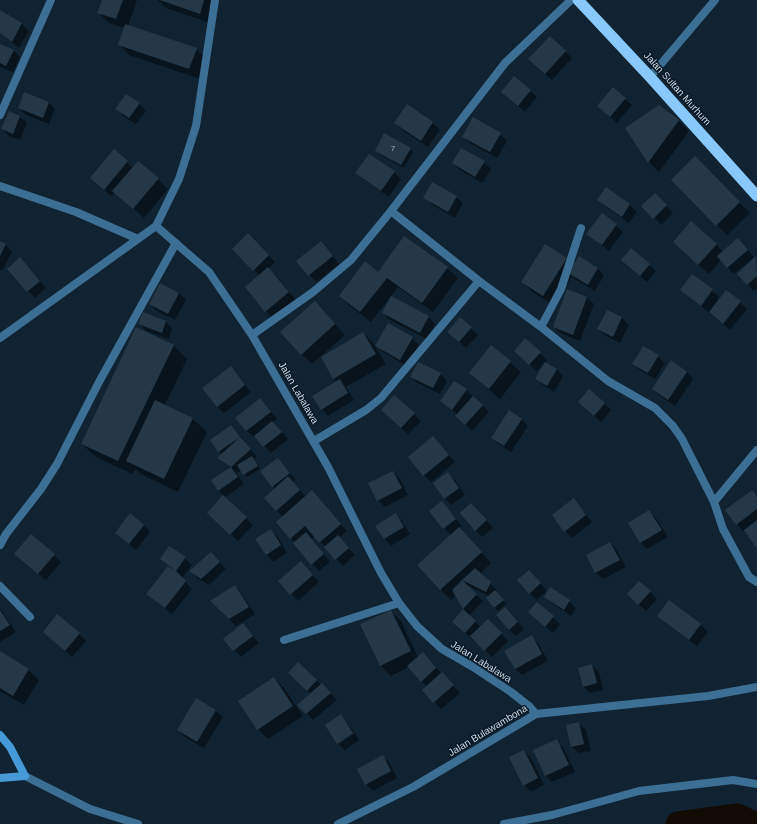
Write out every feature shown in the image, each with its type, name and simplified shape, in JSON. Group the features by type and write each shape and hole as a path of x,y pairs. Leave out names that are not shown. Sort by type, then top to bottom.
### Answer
{"highway":[{"name":"Jalan Sultan Murhum","path":"578,0 650,77 757,196"}],"main road":[{"path":"0,735 10,747 25,776 0,778"}],"street":[{"path":"0,115 51,0"},
{"path":"0,338 156,226 179,180 196,126 215,0"},
{"path":"252,335 313,292 350,260 391,211 505,64 571,0"},
{"path":"650,77 715,0"},
{"path":"0,186 76,212 138,239"},
{"path":"391,211 608,381 655,408 669,422 682,439 714,502 723,529 749,577 757,582"},
{"name":"Jalan Labalawa","path":"156,226 209,272 252,335 314,441 381,572 399,603 417,626 442,649 511,692 530,707 536,714"},
{"path":"541,327 561,289 581,228"},
{"path":"0,545 6,534 41,489 56,464 99,382 176,243"},
{"path":"314,441 366,410 381,398 479,281"},
{"path":"714,502 757,450"},
{"path":"0,586 30,618"},
{"path":"284,640 399,603"},
{"name":"Jalan Bulawambona","path":"338,824 413,787 536,714 708,696 757,687"},
{"path":"25,776 90,809 138,824"},
{"path":"504,824 552,815 639,791 733,780 757,784"}],"building":[{"path":"102,0 123,0 116,19 97,13"},
{"path":"160,0 204,0 200,14"},
{"path":"0,10 22,23 12,42 0,33"},
{"path":"125,24 197,48 189,69 118,45"},
{"path":"550,36 566,51 545,74 528,59"},
{"path":"0,44 14,50 6,66 0,63"},
{"path":"514,76 531,90 518,106 501,92"},
{"path":"613,87 626,98 610,117 597,106"},
{"path":"24,92 49,102 43,118 18,108"},
{"path":"126,94 140,103 129,118 115,109"},
{"path":"407,104 433,122 421,141 394,123"},
{"path":"659,105 679,120 648,163 625,128"},
{"path":"9,111 20,116 13,134 1,129"},
{"path":"473,117 501,133 490,152 462,137"},
{"path":"384,133 411,148 401,165 375,151"},
{"path":"461,148 485,161 475,177 452,163"},
{"path":"114,149 128,161 104,190 90,178"},
{"path":"369,154 395,171 381,191 355,173"},
{"path":"695,156 740,202 716,226 671,180"},
{"path":"138,161 159,178 133,209 112,191"},
{"path":"432,182 457,196 448,212 423,198"},
{"path":"606,187 630,204 622,217 597,200"},
{"path":"655,193 667,205 653,219 641,206"},
{"path":"602,213 617,224 602,245 586,234"},
{"path":"691,221 717,244 698,265 673,242"},
{"path":"248,233 269,255 253,271 232,249"},
{"path":"404,236 448,267 422,303 387,278 360,312 339,296 365,261 378,272"},
{"path":"738,238 748,250 727,268 717,256"},
{"path":"0,241 6,244 0,256"},
{"path":"321,241 333,256 308,276 296,261"},
{"path":"545,244 567,258 543,296 521,282"},
{"path":"631,248 650,264 640,276 621,260"},
{"path":"579,256 598,268 588,285 568,273"},
{"path":"756,256 757,276 747,285 737,274"},
{"path":"20,257 40,281 27,292 7,269"},
{"path":"268,267 289,292 265,312 245,287"},
{"path":"692,274 713,289 701,306 680,290"},
{"path":"160,283 179,293 168,314 149,304"},
{"path":"567,289 587,297 573,335 553,327"},
{"path":"726,290 741,301 723,324 709,312"},
{"path":"391,296 429,316 420,333 382,313"},
{"path":"315,301 335,324 301,355 280,332"},
{"path":"607,310 622,317 613,337 597,329"},
{"path":"143,312 166,321 162,333 138,324"},
{"path":"460,317 472,327 459,342 447,332"},
{"path":"388,323 413,337 400,360 375,346"},
{"path":"136,327 174,345 118,461 81,444"},
{"path":"363,332 376,354 333,379 321,357"},
{"path":"525,338 541,352 529,365 514,351"},
{"path":"491,345 511,361 489,389 469,373"},
{"path":"643,346 659,355 648,373 632,364"},
{"path":"671,360 687,372 668,400 652,389"},
{"path":"418,362 441,373 433,388 410,377"},
{"path":"545,362 557,369 547,386 535,379"},
{"path":"231,366 245,385 217,407 202,388"},
{"path":"340,379 348,393 321,410 312,396"},
{"path":"454,381 467,389 452,410 440,401"},
{"path":"589,389 605,403 594,416 578,402"},
{"path":"394,395 415,413 401,428 381,410"},
{"path":"473,396 483,405 465,425 455,416"},
{"path":"260,398 271,412 246,431 235,418"},
{"path":"155,400 193,418 164,479 126,461"},
{"path":"509,410 522,419 504,446 491,438"},
{"path":"272,421 282,432 263,447 254,436"},
{"path":"231,425 240,437 218,452 210,440"},
{"path":"433,436 449,455 423,476 408,457"},
{"path":"240,437 251,449 231,467 217,458"},
{"path":"252,456 258,466 243,475 237,465"},
{"path":"278,458 290,473 272,487 260,471"},
{"path":"231,467 238,477 218,491 211,480"},
{"path":"393,471 402,488 377,501 368,483"},
{"path":"448,472 459,488 444,499 433,483"},
{"path":"288,476 300,490 276,511 264,498"},
{"path":"312,490 341,524 319,543 305,526 290,539 276,522"},
{"path":"752,490 757,497 757,509 736,525 725,510"},
{"path":"223,495 247,517 230,535 207,513"},
{"path":"574,498 586,515 564,532 552,515"},
{"path":"442,501 456,519 443,529 429,511"},
{"path":"471,503 487,520 475,531 460,513"},
{"path":"649,510 662,530 640,543 628,523"},
{"path":"130,513 144,525 129,544 115,533"},
{"path":"396,513 404,527 384,539 375,526"},
{"path":"757,520 757,549 744,530"},
{"path":"459,527 482,552 440,590 417,565"},
{"path":"271,529 281,545 266,555 255,539"},
{"path":"306,532 324,554 311,565 293,543"},
{"path":"31,534 55,554 38,574 14,554"},
{"path":"338,535 349,548 335,560 324,547"},
{"path":"610,542 620,560 595,573 586,555"},
{"path":"169,546 186,557 176,571 160,559"},
{"path":"211,552 220,562 201,579 189,571"},
{"path":"301,561 313,575 290,595 278,581"},
{"path":"168,566 176,571 186,581 165,608 146,594"},
{"path":"475,568 491,582 486,592 462,580"},
{"path":"529,570 541,583 529,594 517,580"},
{"path":"462,580 477,594 463,609 452,590"},
{"path":"639,581 651,591 638,605 627,594"},
{"path":"235,585 249,607 229,619 210,601"},
{"path":"550,587 570,600 564,610 544,597"},
{"path":"495,590 504,600 494,608 486,598"},
{"path":"669,600 701,624 689,640 657,616"},
{"path":"537,602 554,616 545,627 528,612"},
{"path":"505,607 518,622 509,630 496,615"},
{"path":"463,609 476,621 465,633 452,622"},
{"path":"0,610 10,625 0,631"},
{"path":"391,610 411,651 380,666 360,624"},
{"path":"57,614 80,633 65,651 43,632"},
{"path":"488,619 502,633 484,651 470,636"},
{"path":"243,623 253,636 233,651 223,639"},
{"path":"532,635 542,654 515,669 504,651"},
{"path":"0,651 29,669 13,696 0,688"},
{"path":"423,652 436,668 421,682 407,666"},
{"path":"298,662 317,680 307,691 288,673"},
{"path":"592,664 597,683 583,687 578,668"},
{"path":"442,672 454,685 433,703 422,690"},
{"path":"274,677 293,706 257,730 238,701"},
{"path":"322,683 331,693 306,714 297,705"},
{"path":"196,698 216,710 197,742 177,730"},
{"path":"341,714 353,733 337,744 325,725"},
{"path":"579,722 584,744 571,747 566,725"},
{"path":"557,739 569,765 545,776 533,750"},
{"path":"524,750 538,778 523,786 509,757"},
{"path":"383,755 391,771 365,785 357,769"}],"waterway":[{"path":"678,824 737,816 755,824"}]}
